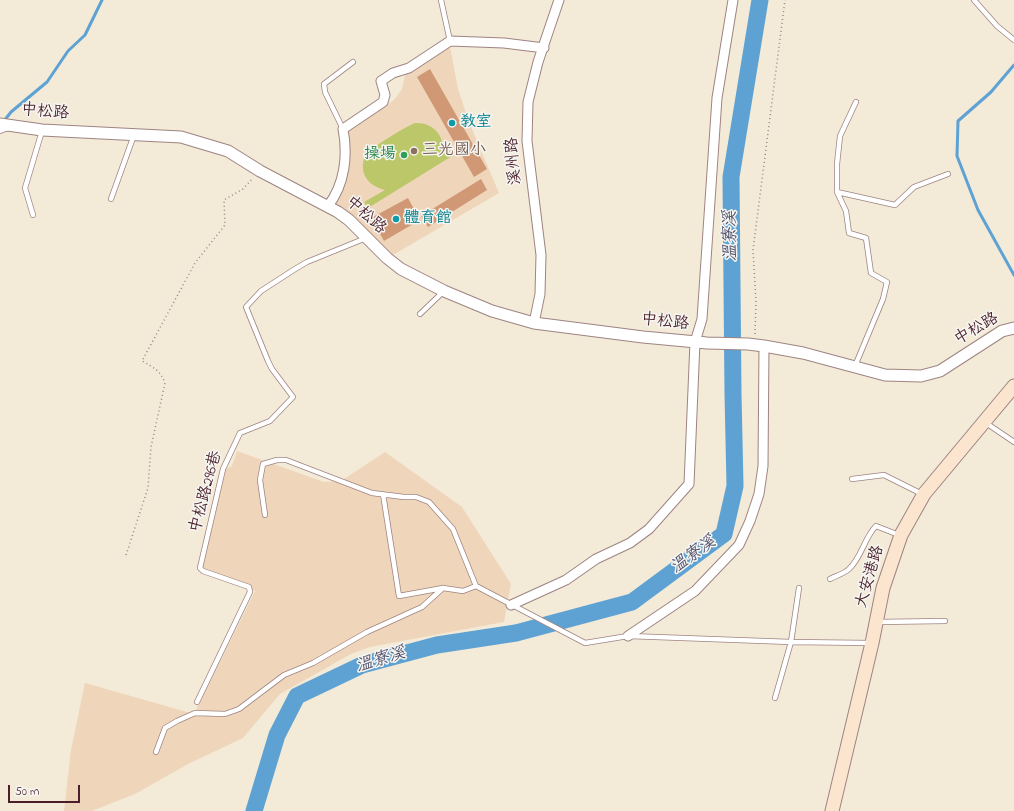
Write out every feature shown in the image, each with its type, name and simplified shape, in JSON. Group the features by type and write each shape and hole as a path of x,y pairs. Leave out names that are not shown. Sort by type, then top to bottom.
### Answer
{"main road":[{"name":"大安港路","path":"832,811 872,643 883,588 901,536 924,494 1014,386"}],"street":[{"name":"溪州路","path":"534,323 540,294 541,256 527,141 528,102 538,62 559,0"},
{"path":"511,604 566,580 596,559 630,543 649,529 689,484 695,342 702,319 716,98 733,0"},
{"path":"328,206 335,197 345,166 343,129 383,102 386,95 381,81 393,73 409,68 450,41 504,43 544,48"},
{"name":"中松路","path":"4,126 42,130 181,137 228,151 260,171 328,206 349,220 387,258 401,269 444,291 492,311 534,323 695,342 756,345 803,353 885,375 921,376 940,371 1002,331 1014,328"},
{"path":"628,636 695,591 739,545 750,521 759,494 763,466 756,345"}],"lane":[{"path":"441,0 450,41"},
{"path":"974,0 997,26 1014,40"},
{"path":"343,129 325,92 324,84 353,62"},
{"path":"855,366 883,299 887,282 871,273 866,238 849,233 846,211 837,192 837,164 840,136 856,102"},
{"path":"32,215 25,188 42,130"},
{"path":"111,199 134,134"},
{"path":"837,192 895,205 914,187 948,174"},
{"name":"中松路296巷","path":"197,702 250,592 249,587 203,571 200,568 223,468 240,433 270,420 293,397 270,365 246,307 261,291 307,262 366,238"},
{"path":"420,314 444,291"},
{"path":"985,422 1014,442"},
{"path":"265,516 260,480 263,464 277,460 286,460 372,493 416,497 428,502 453,529 476,586 585,644 628,636 790,642 872,643"},
{"path":"852,479 884,476 924,494"},
{"path":"383,494 400,596 442,588 463,590 476,586"},
{"path":"830,579 849,570 858,557 871,530 876,526 901,536"},
{"path":"156,752 165,728 177,721 195,713 226,714 239,709 284,675 313,663 367,632 422,607 442,588"},
{"path":"775,698 790,642 799,588"},
{"path":"876,622 944,621"}],"path":[{"path":"756,345 756,302 753,250 785,0"},
{"path":"126,555 148,488 151,447 165,383 163,376 155,368 142,361 195,263 225,225 224,200 243,189 260,171"}],"shaded area":[{"name":"三光國小","path":"449,41 458,89 469,122 499,193 386,259 327,204 336,192 347,133 394,100 402,89 406,71"},
{"path":"237,451 324,482 341,481 385,452 462,507 511,584 504,622 370,647 351,654 280,694 243,738 188,764 135,794 92,811 64,811 71,750 85,683 194,714 255,591 202,570 226,469 232,466"}],"green space":[{"path":"415,123 427,125 437,131 442,141 442,154 449,150 452,156 368,208 364,202 385,190 374,185 365,176 363,166 366,155 381,143"}],"building":[{"name":"教室","path":"430,69 487,169 474,177 417,77"},
{"name":"教室","path":"481,179 487,190 428,227 421,216"},
{"name":"體育館","path":"408,198 420,220 384,241 371,218"}],"waterway":[{"path":"4,121 11,112 47,82 68,51 85,35 102,0"},
{"name":"溫寮溪","path":"254,811 277,735 297,696 362,665 437,645 516,633 632,602 724,534 735,486 731,177 760,0"},
{"path":"1014,65 991,92 958,121 957,156 978,210 1014,275"}],"place":[{"name":"教室","path":"452,123"},
{"name":"三光國小","path":"414,151"},
{"name":"操場","path":"404,155"},
{"name":"體育館","path":"396,219"}]}
